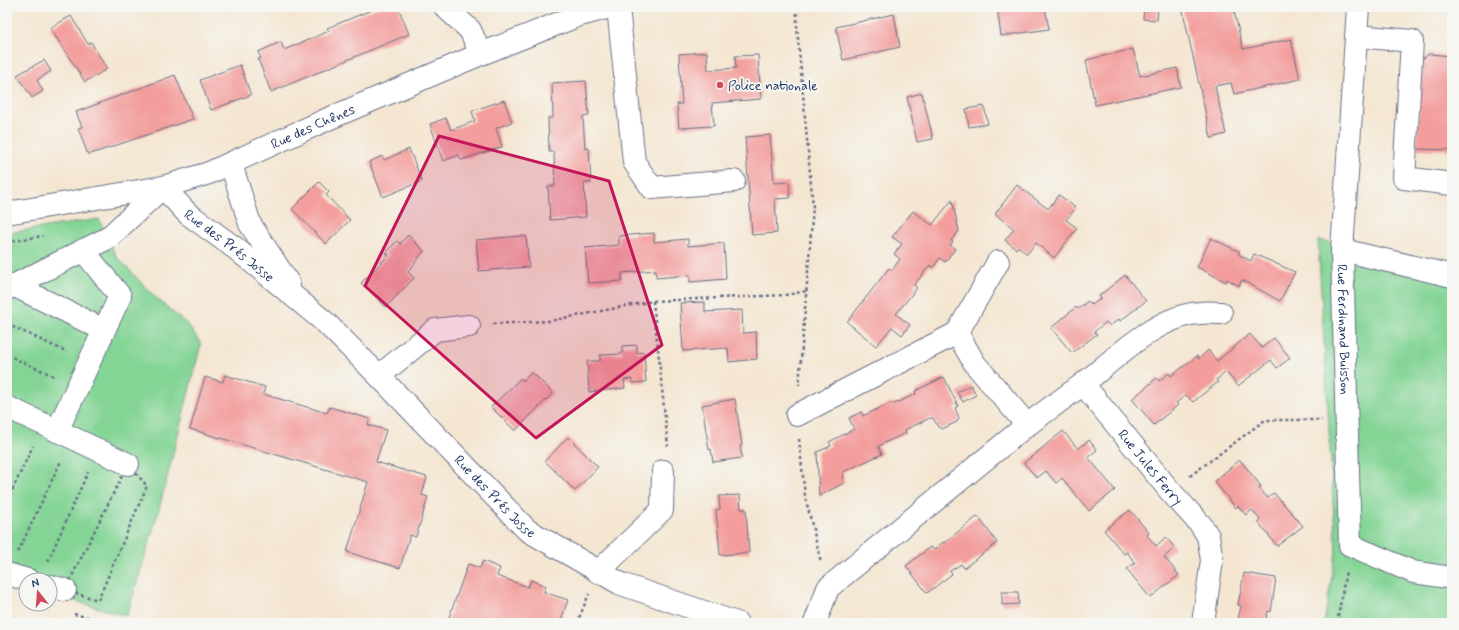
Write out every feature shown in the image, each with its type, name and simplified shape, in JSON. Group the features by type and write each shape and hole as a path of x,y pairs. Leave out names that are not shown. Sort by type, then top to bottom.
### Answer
{"street":[{"path":"445,7 470,30 481,54"},
{"name":"Rue des Chênes","path":"7,213 163,187 209,173 328,119 481,54 577,16 610,7"},
{"path":"618,7 634,162 652,188 734,181"},
{"name":"Rue Ferdinand Buisson","path":"1350,544 1342,250 1358,7"},
{"path":"1357,36 1412,41 1404,178 1452,184"},
{"name":"Rue des Prés Josse","path":"231,164 250,224 300,300"},
{"path":"10,287 108,238 163,187"},
{"name":"Rue des Prés Josse","path":"163,187 187,213 235,248 300,300 379,376 527,530 621,584 737,623"},
{"path":"58,431 120,296 83,250"},
{"path":"1342,250 1452,276"},
{"path":"797,414 957,333 998,262"},
{"path":"10,287 104,330"},
{"path":"815,623 828,588 1027,426 1150,331 1173,319 1198,313 1221,313"},
{"path":"379,376 435,330 469,326"},
{"path":"957,333 975,364 1027,426"},
{"name":"Rue Jules Ferry","path":"1083,384 1170,491 1201,525 1208,536 1212,560 1203,623"},
{"path":"9,413 58,431 128,464"},
{"path":"598,572 662,510 663,471"},
{"path":"1350,544 1413,572 1452,578"},
{"path":"7,574 18,577"}],"path":[{"path":"797,7 797,27 813,207 797,414 805,496 828,588"},
{"path":"7,242 43,236"},
{"path":"469,326 549,321 653,302 785,295 807,291"},
{"path":"653,302 669,448 663,471"},
{"path":"7,324 89,363"},
{"path":"7,355 78,387"},
{"path":"1170,491 1265,420 1347,420"},
{"path":"7,501 58,431"},
{"path":"17,552 58,431"},
{"path":"57,572 98,450"},
{"path":"58,574 128,464 147,486 98,600 58,582"},
{"path":"1338,623 1350,544"},
{"path":"578,623 598,572"}],"highlighted area":[{"path":"439,136 609,181 662,345 536,438 365,286"}],"green space":[{"path":"99,219 116,256 156,298 188,325 201,344 158,513 127,616 64,598 58,590 58,572 18,572 18,582 7,584 7,233"},
{"path":"1318,240 1452,263 1452,623 1324,623 1336,552"}],"building":[{"path":"379,7 398,7 409,34 271,92 258,59 261,58 258,52 281,42 284,50 329,31 327,28"},
{"path":"997,7 1045,7 1049,29 1001,36"},
{"path":"1144,7 1158,7 1157,20 1143,19"},
{"path":"1182,7 1233,7 1243,49 1291,39 1300,79 1234,94 1231,83 1215,86 1226,134 1211,138"},
{"path":"894,14 900,47 843,60 836,27"},
{"path":"71,16 88,44 91,42 107,69 85,82 50,28"},
{"path":"1133,49 1140,76 1177,68 1181,87 1095,105 1086,60"},
{"name":"Police nationale","path":"707,52 708,70 736,68 735,56 758,55 761,99 712,103 714,126 679,128 677,104 682,104 679,54"},
{"path":"1429,54 1452,56 1452,150 1417,149 1421,60"},
{"path":"44,60 51,71 37,80 43,91 32,98 17,75"},
{"path":"240,65 251,95 211,110 200,80"},
{"path":"175,75 193,119 88,155 78,128 82,127 76,112"},
{"path":"586,81 589,116 583,116 585,149 589,148 591,183 584,183 586,217 550,220 548,186 555,186 554,152 549,152 548,118 553,118 552,83"},
{"path":"922,93 933,139 917,142 907,97"},
{"path":"504,100 512,122 496,128 502,147 461,160 459,155 443,161 430,124 446,118 451,130 475,121 472,111"},
{"path":"984,106 988,124 969,127 966,109"},
{"path":"770,135 774,183 789,182 790,198 775,199 777,233 752,235 745,137"},
{"path":"409,149 422,181 383,197 369,162 382,156 384,160"},
{"path":"319,182 329,192 326,195 350,220 326,244 292,209"},
{"path":"1017,185 1048,209 1059,195 1076,208 1066,220 1077,228 1054,258 1036,243 1027,254 1018,246 1016,249 1005,240 1014,229 995,214"},
{"path":"952,200 959,231 951,241 953,242 950,245 955,249 945,262 940,258 933,268 930,265 914,285 917,288 896,314 910,325 902,335 892,327 876,346 847,322 889,268 892,270 900,259 894,254 902,244 892,237 913,211 932,225"},
{"path":"654,233 654,242 688,239 688,246 724,243 726,279 690,282 690,275 656,278 656,270 622,273 622,281 588,283 585,248 619,245 619,236"},
{"path":"408,235 424,251 408,272 414,278 386,307 361,283 389,255 386,253 397,241 400,244"},
{"path":"526,236 529,267 479,271 476,240"},
{"path":"1211,238 1240,252 1238,254 1251,261 1254,254 1295,272 1280,301 1242,280 1239,286 1227,279 1226,282 1197,267"},
{"path":"1125,275 1146,301 1120,321 1119,319 1110,326 1106,322 1094,332 1097,334 1072,353 1051,328 1076,307 1078,309 1088,301 1092,305 1101,298 1099,296"},
{"path":"705,302 705,312 742,310 743,333 756,332 757,359 729,362 728,348 683,351 680,303"},
{"path":"1250,334 1262,348 1274,338 1290,358 1277,368 1271,360 1238,386 1226,372 1216,380 1218,382 1193,402 1186,395 1176,403 1178,405 1154,425 1132,399 1157,378 1159,381 1169,373 1171,376 1197,356 1199,359 1208,350 1217,361"},
{"path":"637,345 637,353 644,352 646,382 632,383 632,379 624,380 625,388 589,392 587,361 600,361 600,355 622,354 622,346"},
{"path":"532,372 553,393 515,431 491,407 521,378 523,381"},
{"path":"225,375 265,387 263,394 327,413 330,407 370,419 368,425 386,430 376,462 427,477 422,495 428,497 416,537 410,535 400,568 347,552 368,482 190,429 205,377 223,382"},
{"path":"944,377 958,406 955,408 959,418 957,422 942,429 938,427 933,418 930,418 905,430 906,433 878,446 882,454 843,472 844,483 819,496 817,452 831,446 829,442 854,429 849,418 861,412 863,416 892,402 894,404 916,394 915,391"},
{"path":"971,385 976,395 963,402 957,392"},
{"path":"735,399 742,445 740,446 742,458 713,462 711,449 709,450 702,405"},
{"path":"1063,431 1078,449 1089,440 1097,450 1088,457 1115,490 1089,511 1062,478 1056,483 1046,471 1037,478 1024,463"},
{"path":"568,437 598,467 575,491 545,461"},
{"path":"1240,460 1261,486 1259,488 1268,498 1274,493 1303,526 1277,546 1258,522 1260,520 1252,510 1246,515 1238,506 1236,508 1214,481"},
{"path":"740,495 741,509 746,509 749,553 720,555 716,510 720,509 719,496"},
{"path":"1130,510 1149,533 1147,535 1156,546 1166,537 1175,548 1164,557 1179,575 1150,598 1127,569 1135,563 1127,552 1124,554 1104,530"},
{"path":"978,516 997,543 964,568 961,564 950,571 952,574 927,593 906,566 930,547 934,550"},
{"path":"483,561 500,568 497,576 528,587 531,580 546,586 544,592 568,600 560,623 447,623 468,564 480,568"},
{"path":"1244,573 1276,578 1271,612 1268,611 1265,623 1246,623 1247,621 1238,619 1241,606 1238,605"},
{"path":"1002,592 1018,592 1019,604 1002,605"}],"place":[{"name":"Police nationale","path":"720,85"}]}
